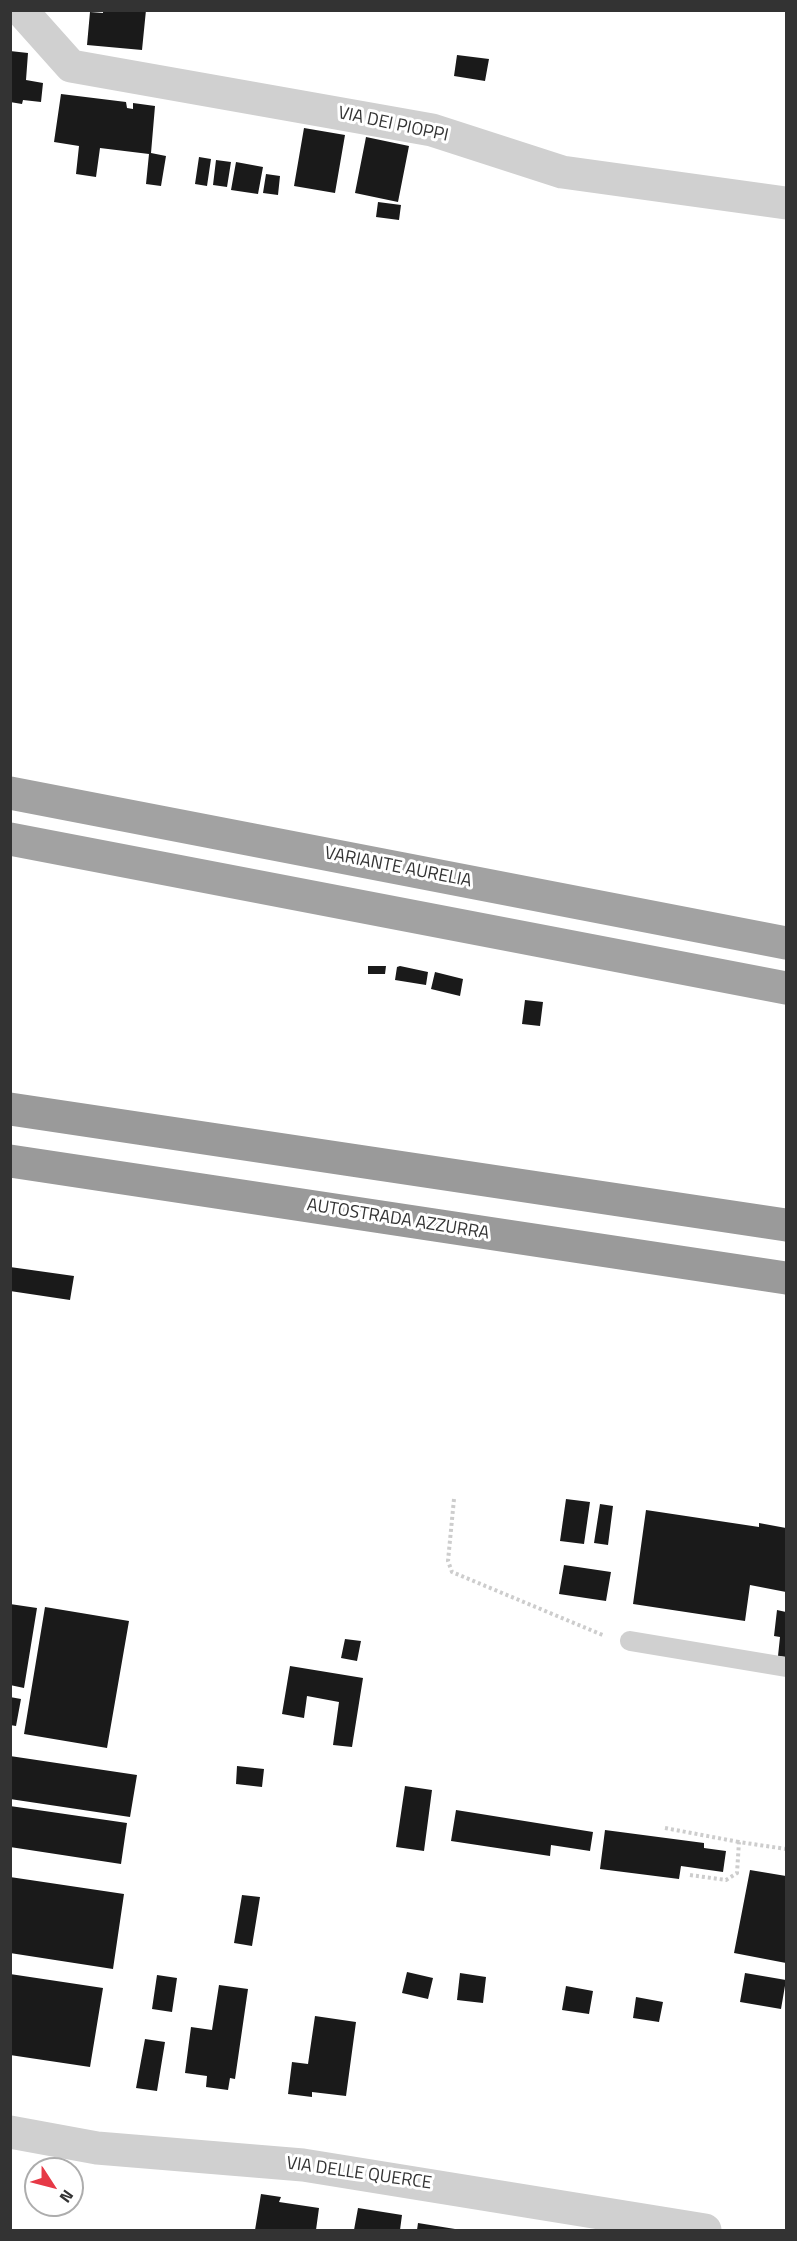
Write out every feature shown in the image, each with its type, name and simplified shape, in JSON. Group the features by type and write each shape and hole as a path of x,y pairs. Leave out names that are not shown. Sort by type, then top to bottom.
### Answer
{"highway":[{"name":"VARIANTE AURELIA","path":"10,793 786,943"},
{"path":"10,839 786,988"},
{"path":"10,1109 786,1225"},
{"name":"AUTOSTRADA AZZURRA","path":"10,1161 786,1278"}],"street":[{"name":"VIA DEI PIOPPI","path":"10,14 20,10 71,66 432,130 562,172 786,203"},
{"name":"VIA DELLE QUERCE","path":"10,2132 98,2148 303,2165 587,2221 705,2230"}],"lane":[{"path":"630,1641 786,1667"}],"path":[{"path":"453,1499 448,1562 452,1572 591,1631 618,1641 630,1641"},
{"path":"665,1828 786,1849"},
{"path":"690,1875 726,1880 737,1872 739,1842"}],"building":[{"path":"103,10 146,10 142,50 87,45 90,12 103,13"},
{"path":"10,51 28,53 26,80 43,83 41,102 23,100 22,104 10,102"},
{"path":"457,55 489,59 485,81 454,76"},
{"path":"61,94 126,102 127,108 133,109 133,103 155,106 151,153 166,156 161,186 146,184 149,154 100,148 96,177 76,174 79,146 54,142"},
{"path":"304,128 345,135 335,193 294,186"},
{"path":"366,137 409,146 398,202 355,193"},
{"path":"199,157 211,159 207,186 195,184"},
{"path":"216,160 231,162 227,187 213,185"},
{"path":"236,162 263,167 258,194 231,190"},
{"path":"266,174 280,176 278,195 263,193"},
{"path":"378,202 401,205 399,220 376,217"},
{"path":"368,966 386,966 385,974 368,974"},
{"path":"397,967 428,972 426,985 395,980"},
{"path":"435,972 463,979 460,996 431,989"},
{"path":"525,1000 543,1002 540,1026 522,1024"},
{"path":"10,1267 74,1276 70,1300 10,1291"},
{"path":"566,1499 590,1502 584,1544 560,1541"},
{"path":"600,1504 613,1506 608,1545 594,1543"},
{"path":"646,1510 759,1527 759,1523 786,1528 786,1592 750,1585 745,1621 633,1604"},
{"path":"564,1565 611,1572 606,1601 559,1594"},
{"path":"10,1604 37,1608 24,1688 10,1685"},
{"path":"45,1607 129,1621 107,1748 24,1734"},
{"path":"777,1610 786,1612 786,1657 778,1656 780,1637 774,1636"},
{"path":"345,1639 361,1641 357,1661 341,1658"},
{"path":"290,1666 363,1678 352,1747 333,1745 339,1702 307,1696 304,1718 282,1714"},
{"path":"10,1697 21,1699 16,1726 10,1725"},
{"path":"10,1756 137,1775 130,1817 10,1799"},
{"path":"237,1766 264,1769 262,1787 236,1784"},
{"path":"405,1786 432,1790 424,1851 396,1847"},
{"path":"10,1806 127,1823 121,1864 10,1847"},
{"path":"456,1810 593,1832 590,1851 551,1845 550,1856 451,1841"},
{"path":"605,1830 704,1843 704,1848 726,1851 723,1872 681,1866 679,1879 600,1869"},
{"path":"750,1870 786,1876 786,1963 734,1953"},
{"path":"10,1877 124,1894 113,1969 10,1953"},
{"path":"242,1895 260,1897 252,1946 234,1943"},
{"path":"407,1972 433,1978 428,1999 402,1993"},
{"path":"460,1973 486,1977 483,2003 457,2000"},
{"path":"745,1973 786,1980 781,2009 740,2002"},
{"path":"10,1974 103,1988 90,2067 10,2055"},
{"path":"157,1975 177,1978 172,2012 152,2009"},
{"path":"219,1985 248,1989 235,2079 230,2078 228,2090 206,2087 207,2076 185,2073 191,2027 212,2030"},
{"path":"566,1986 593,1991 589,2014 562,2010"},
{"path":"636,1997 663,2002 659,2022 633,2018"},
{"path":"315,2016 356,2022 346,2096 312,2092 312,2097 288,2094 292,2062 308,2064"},
{"path":"145,2039 165,2042 157,2091 136,2088"},
{"path":"261,2194 281,2197 279,2202 319,2208 316,2230 255,2230"},
{"path":"358,2208 402,2215 400,2230 354,2230"},
{"path":"418,2223 455,2229 455,2230 417,2230"}]}
